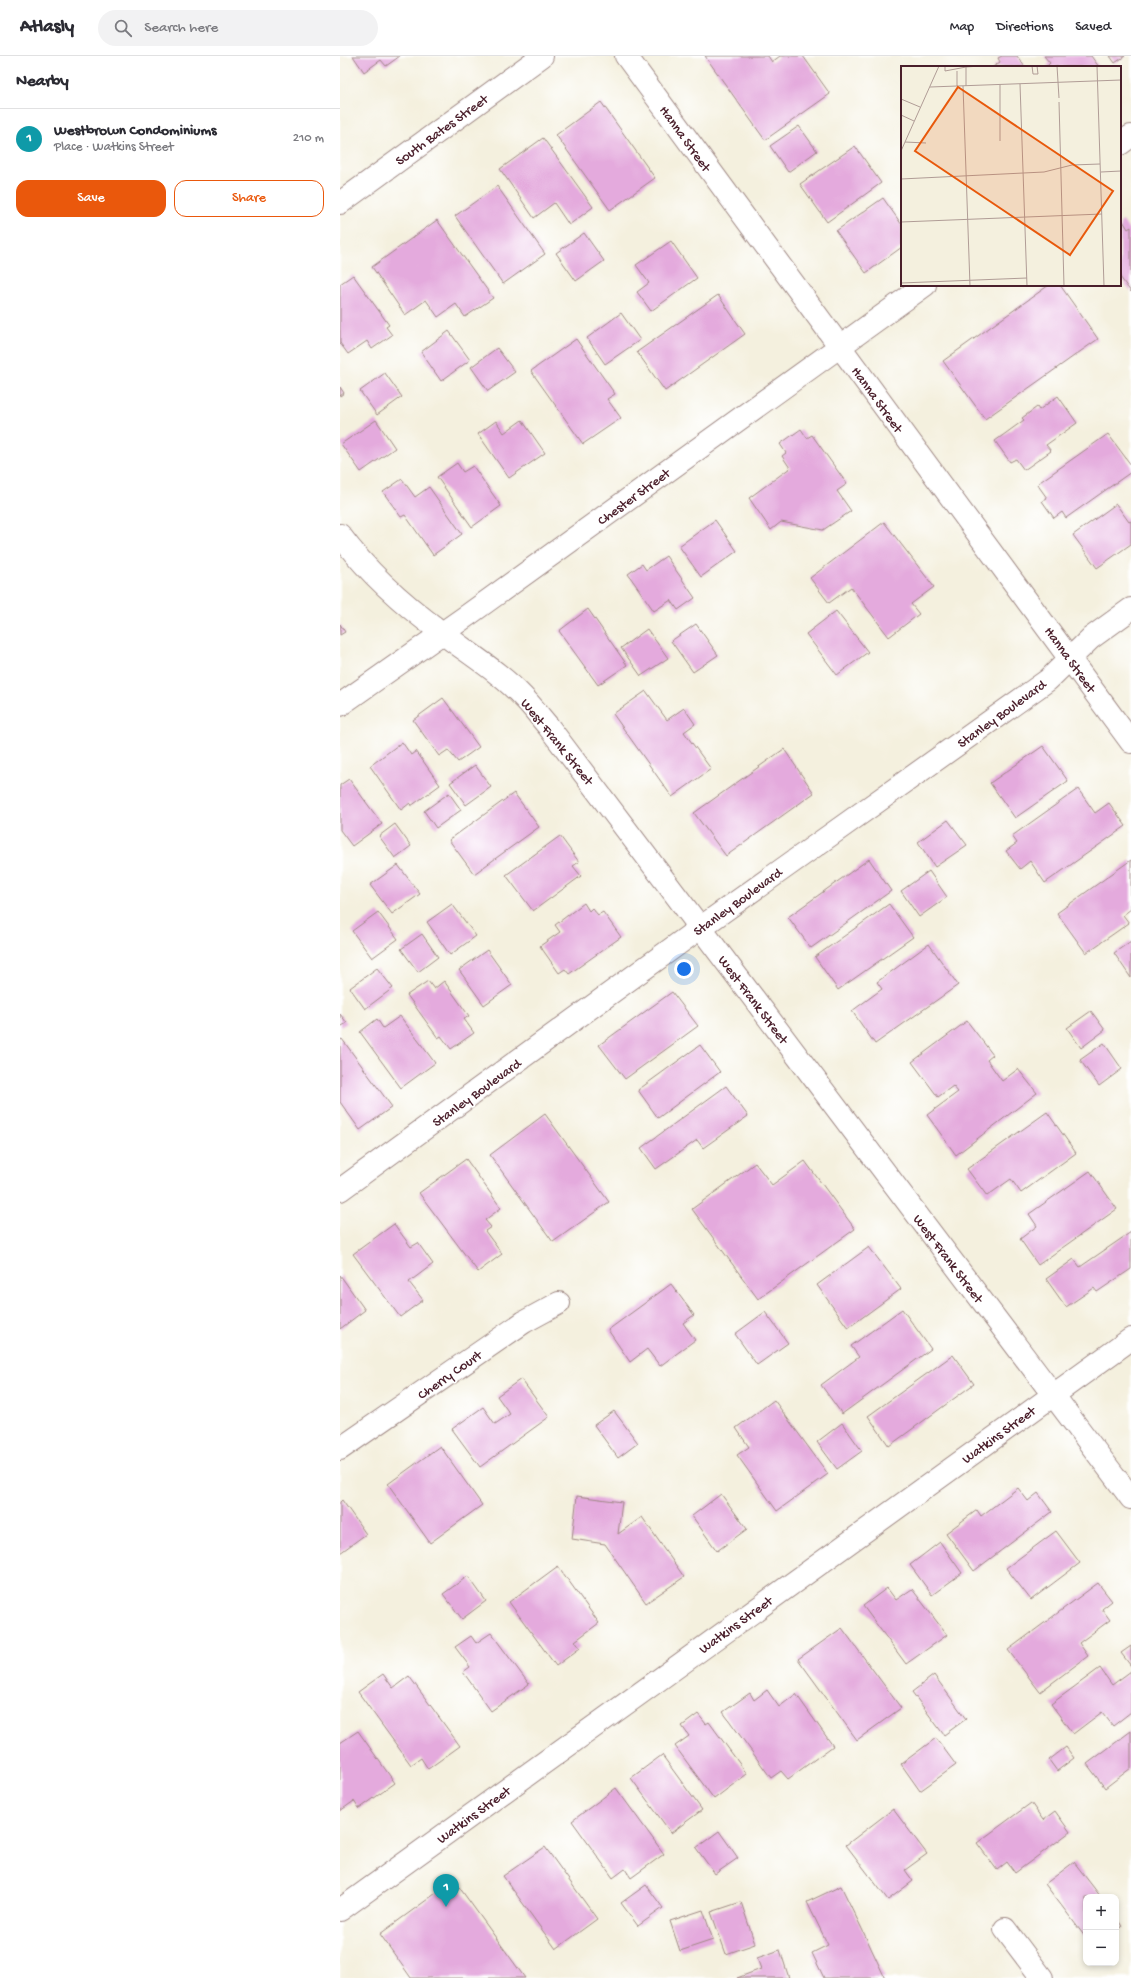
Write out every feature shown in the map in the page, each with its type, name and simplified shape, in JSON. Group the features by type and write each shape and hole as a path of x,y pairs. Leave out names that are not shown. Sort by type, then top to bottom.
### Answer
{"street":[{"name":"South Bates Street","path":"340,203 542,56"},
{"name":"Hanna Street","path":"626,56 1071,658 1131,742"},
{"path":"1121,143 1131,136"},
{"name":"Chester Street","path":"340,705 924,286"},
{"name":"West Frank Street","path":"340,535 380,582 441,633 469,651 524,697 568,751 1131,1498"},
{"name":"Stanley Boulevard","path":"340,1190 700,928 1048,680 1091,638 1131,609"},
{"name":"Cherry Court","path":"340,1449 524,1322 559,1303"},
{"name":"Watkins Street","path":"340,1910 1131,1339"},
{"path":"1005,1929 1042,1978"}],"building":[{"path":"353,56 400,56 386,66 381,60 364,72"},
{"path":"705,56 768,56 772,62 780,56 803,56 830,94 765,140"},
{"path":"1002,56 1017,56 1024,66 994,66 1000,62 998,58"},
{"path":"1044,56 1091,56 1098,66 1047,66 1050,63"},
{"path":"1110,56 1125,56 1115,63"},
{"path":"601,102 655,178 610,210 556,135"},
{"path":"799,126 817,151 788,172 770,146"},
{"path":"543,138 593,207 569,225 554,203 534,218 500,169"},
{"path":"855,146 881,183 827,222 800,184"},
{"path":"497,186 545,254 503,284 455,216"},
{"path":"883,198 901,224 901,248 866,273 836,231"},
{"path":"437,220 493,298 465,317 456,304 438,317 426,300 405,315 372,267"},
{"path":"1123,221 1128,229 1131,227 1131,292 1121,278 1121,222"},
{"path":"584,233 604,261 576,281 556,253"},
{"path":"671,241 697,278 651,311 637,292 649,283 636,265"},
{"path":"353,275 389,325 386,327 392,335 372,349 367,341 348,354 340,343 340,284"},
{"path":"1048,286 1061,286 1098,339 985,419 943,361"},
{"path":"718,295 745,334 665,391 637,352"},
{"path":"621,313 640,340 605,364 587,338"},
{"path":"449,331 470,360 441,381 421,352"},
{"path":"576,339 615,394 607,399 621,418 583,444 531,371"},
{"path":"497,348 515,372 488,391 471,367"},
{"path":"385,373 402,397 377,415 360,391"},
{"path":"340,387 344,393 340,396"},
{"path":"1058,396 1077,423 1046,445 1051,451 1024,470 1016,459 1010,462 995,441 1024,420 1022,418 1037,407 1039,410"},
{"path":"376,420 395,448 361,472 341,444"},
{"path":"522,420 545,453 509,478 478,434 496,421 504,433"},
{"path":"801,429 807,438 812,435 847,484 837,491 851,511 823,530 781,522 771,530 749,498 790,468 782,456 786,453 780,444"},
{"path":"1108,434 1131,465 1131,472 1066,518 1062,512 1054,518 1042,501 1047,498 1037,484"},
{"path":"457,463 463,472 473,466 501,506 472,527 437,477"},
{"path":"402,479 415,497 429,487 462,534 433,555 405,515 401,517 383,492"},
{"path":"1116,504 1129,522 1131,521 1131,544 1097,568 1073,535"},
{"path":"715,520 737,551 701,577 679,546"},
{"path":"884,522 934,587 911,604 919,614 889,637 851,587 829,603 810,578"},
{"path":"666,556 695,598 678,610 671,600 654,611 628,574 642,564 646,570"},
{"path":"588,609 627,665 598,685 559,631"},
{"path":"836,611 868,652 837,675 806,634"},
{"path":"340,624 345,632 340,635"},
{"path":"696,624 718,655 693,672 671,641"},
{"path":"647,629 668,658 641,676 621,648"},
{"path":"646,691 667,720 684,708 695,724 684,732 711,769 672,797 613,714"},
{"path":"443,698 479,747 458,762 448,750 439,756 413,720"},
{"path":"402,742 411,755 416,751 440,785 411,806 410,803 401,810 370,766"},
{"path":"1043,746 1068,781 1015,818 990,783"},
{"path":"784,749 814,793 726,856 694,813"},
{"path":"475,765 491,787 466,805 450,783"},
{"path":"349,779 382,824 352,846 340,830 340,785"},
{"path":"1078,789 1095,813 1109,803 1126,826 1045,883 1030,861 1020,869 1006,851 1017,843 1012,836"},
{"path":"449,793 461,810 436,828 424,811"},
{"path":"514,793 539,827 474,874 449,840"},
{"path":"948,820 967,845 935,867 918,842"},
{"path":"395,824 411,846 395,858 379,836"},
{"path":"560,836 579,862 573,866 581,876 533,911 506,875"},
{"path":"869,859 891,891 811,948 788,917"},
{"path":"1131,860 1131,909 1123,915 1129,923 1086,953 1057,913"},
{"path":"398,865 420,894 392,914 370,885"},
{"path":"929,871 947,897 919,917 901,891"},
{"path":"584,903 589,911 592,908 598,915 603,912 621,937 569,974 565,969 559,973 540,946 560,932 555,925"},
{"path":"452,904 476,936 450,955 427,922"},
{"path":"889,904 913,937 838,990 815,957"},
{"path":"378,912 398,939 372,958 352,931"},
{"path":"422,934 438,957 418,972 401,949"},
{"path":"1131,941 1131,978 1114,953"},
{"path":"929,944 958,985 875,1044 852,1011 882,989 877,982"},
{"path":"487,950 512,985 484,1005 459,970"},
{"path":"377,968 393,988 365,1009 350,988"},
{"path":"428,981 434,989 444,981 469,1016 464,1019 474,1033 451,1049 441,1036 438,1038 407,995"},
{"path":"672,992 698,1026 625,1079 599,1045"},
{"path":"1091,1011 1105,1030 1081,1048 1067,1028"},
{"path":"340,1014 347,1023 340,1027"},
{"path":"400,1016 435,1063 401,1088 360,1032 377,1019 383,1028"},
{"path":"967,1021 993,1055 987,1060 1002,1081 1018,1069 1037,1093 956,1155 927,1115 958,1092 953,1086 938,1097 912,1062"},
{"path":"342,1039 392,1107 360,1130 340,1102 340,1040"},
{"path":"1104,1043 1122,1069 1099,1086 1080,1060"},
{"path":"700,1045 720,1072 658,1118 638,1090"},
{"path":"726,1086 748,1116 703,1148 697,1140 656,1169 641,1148"},
{"path":"1047,1112 1076,1153 1021,1193 1011,1179 987,1196 967,1169"},
{"path":"545,1114 609,1202 553,1242 490,1155"},
{"path":"466,1159 501,1208 485,1220 491,1227 485,1231 502,1254 478,1272 419,1193"},
{"path":"805,1161 855,1229 758,1299 692,1209 755,1163 772,1185"},
{"path":"1090,1171 1117,1209 1038,1265 1020,1239 1037,1226 1029,1214"},
{"path":"394,1224 411,1247 418,1243 433,1264 409,1282 423,1300 400,1317 353,1254"},
{"path":"1131,1232 1131,1269 1097,1292 1094,1288 1066,1307 1046,1279 1074,1259 1080,1267"},
{"path":"869,1247 901,1289 848,1328 817,1285"},
{"path":"340,1275 365,1310 340,1329"},
{"path":"671,1284 694,1315 683,1323 695,1340 660,1366 647,1349 630,1362 608,1330"},
{"path":"902,1309 931,1349 842,1414 821,1385 859,1357 851,1346"},
{"path":"765,1312 788,1343 757,1365 735,1334"},
{"path":"953,1355 974,1384 889,1446 868,1416"},
{"path":"521,1379 549,1417 480,1467 452,1429 483,1407 495,1424 510,1414 497,1396"},
{"path":"774,1400 828,1474 777,1511 737,1455 749,1447 736,1428"},
{"path":"614,1411 638,1443 618,1458 594,1425"},
{"path":"842,1423 862,1451 837,1469 817,1442"},
{"path":"440,1446 482,1505 430,1543 388,1484"},
{"path":"1018,1488 1028,1501 1038,1493 1052,1512 974,1571 946,1533 977,1510 981,1516"},
{"path":"721,1494 747,1529 717,1551 692,1516"},
{"path":"577,1496 622,1502 618,1534 642,1517 684,1577 646,1603 605,1544 572,1539"},
{"path":"342,1500 366,1534 340,1553 340,1502"},
{"path":"1056,1531 1080,1563 1031,1600 1006,1568"},
{"path":"940,1542 962,1573 932,1595 910,1565"},
{"path":"558,1566 599,1623 575,1641 580,1648 556,1666 509,1602"},
{"path":"468,1576 486,1601 462,1619 443,1594"},
{"path":"1098,1583 1112,1601 1102,1609 1110,1620 1079,1643 1088,1656 1040,1692 1008,1650"},
{"path":"887,1588 896,1600 912,1589 947,1635 906,1664 863,1606"},
{"path":"842,1628 901,1708 857,1740 798,1659"},
{"path":"491,1633 529,1684 491,1711 463,1672 470,1667 455,1647 471,1636 476,1643"},
{"path":"1131,1646 1131,1666 1121,1653"},
{"path":"1100,1668 1112,1685 1131,1671 1131,1712 1113,1726 1102,1712 1073,1734 1051,1704"},
{"path":"383,1674 393,1688 409,1676 460,1746 428,1769 421,1758 411,1765 358,1692"},
{"path":"934,1675 966,1719 944,1735 912,1692"},
{"path":"767,1690 779,1707 796,1694 833,1746 788,1779 781,1771 771,1778 723,1712 750,1693 754,1700"},
{"path":"698,1714 706,1724 709,1722 747,1774 714,1799 675,1746 689,1736 682,1726"},
{"path":"358,1731 395,1783 359,1809 354,1801 340,1811 340,1743"},
{"path":"1131,1731 1131,1768 1105,1788 1087,1764"},
{"path":"936,1738 956,1765 920,1791 901,1764"},
{"path":"1066,1747 1074,1758 1057,1771 1049,1760"},
{"path":"662,1755 702,1810 671,1833 631,1778"},
{"path":"616,1788 664,1854 631,1878 625,1869 613,1878 572,1821"},
{"path":"1031,1803 1043,1820 1055,1811 1070,1832 1015,1873 1007,1862 997,1870 977,1843"},
{"path":"893,1809 927,1854 905,1870 913,1881 888,1900 846,1845"},
{"path":"719,1831 738,1858 715,1874 696,1848"},
{"path":"545,1847 597,1919 556,1949 503,1876"},
{"path":"1074,1862 1099,1894 1083,1894 1083,1934 1045,1884"},
{"path":"454,1880 525,1978 411,1978 380,1934"},
{"path":"646,1885 663,1908 638,1926 621,1903"},
{"path":"841,1886 885,1978 824,1978 812,1953 828,1945 807,1902"},
{"path":"741,1902 755,1944 726,1954 711,1912"},
{"path":"703,1910 713,1940 680,1951 670,1921"},
{"path":"780,1950 789,1978 737,1978 761,1969 757,1958"}],"place":[{"name":"Westbrown Condominiums","path":"446,1907"}]}
